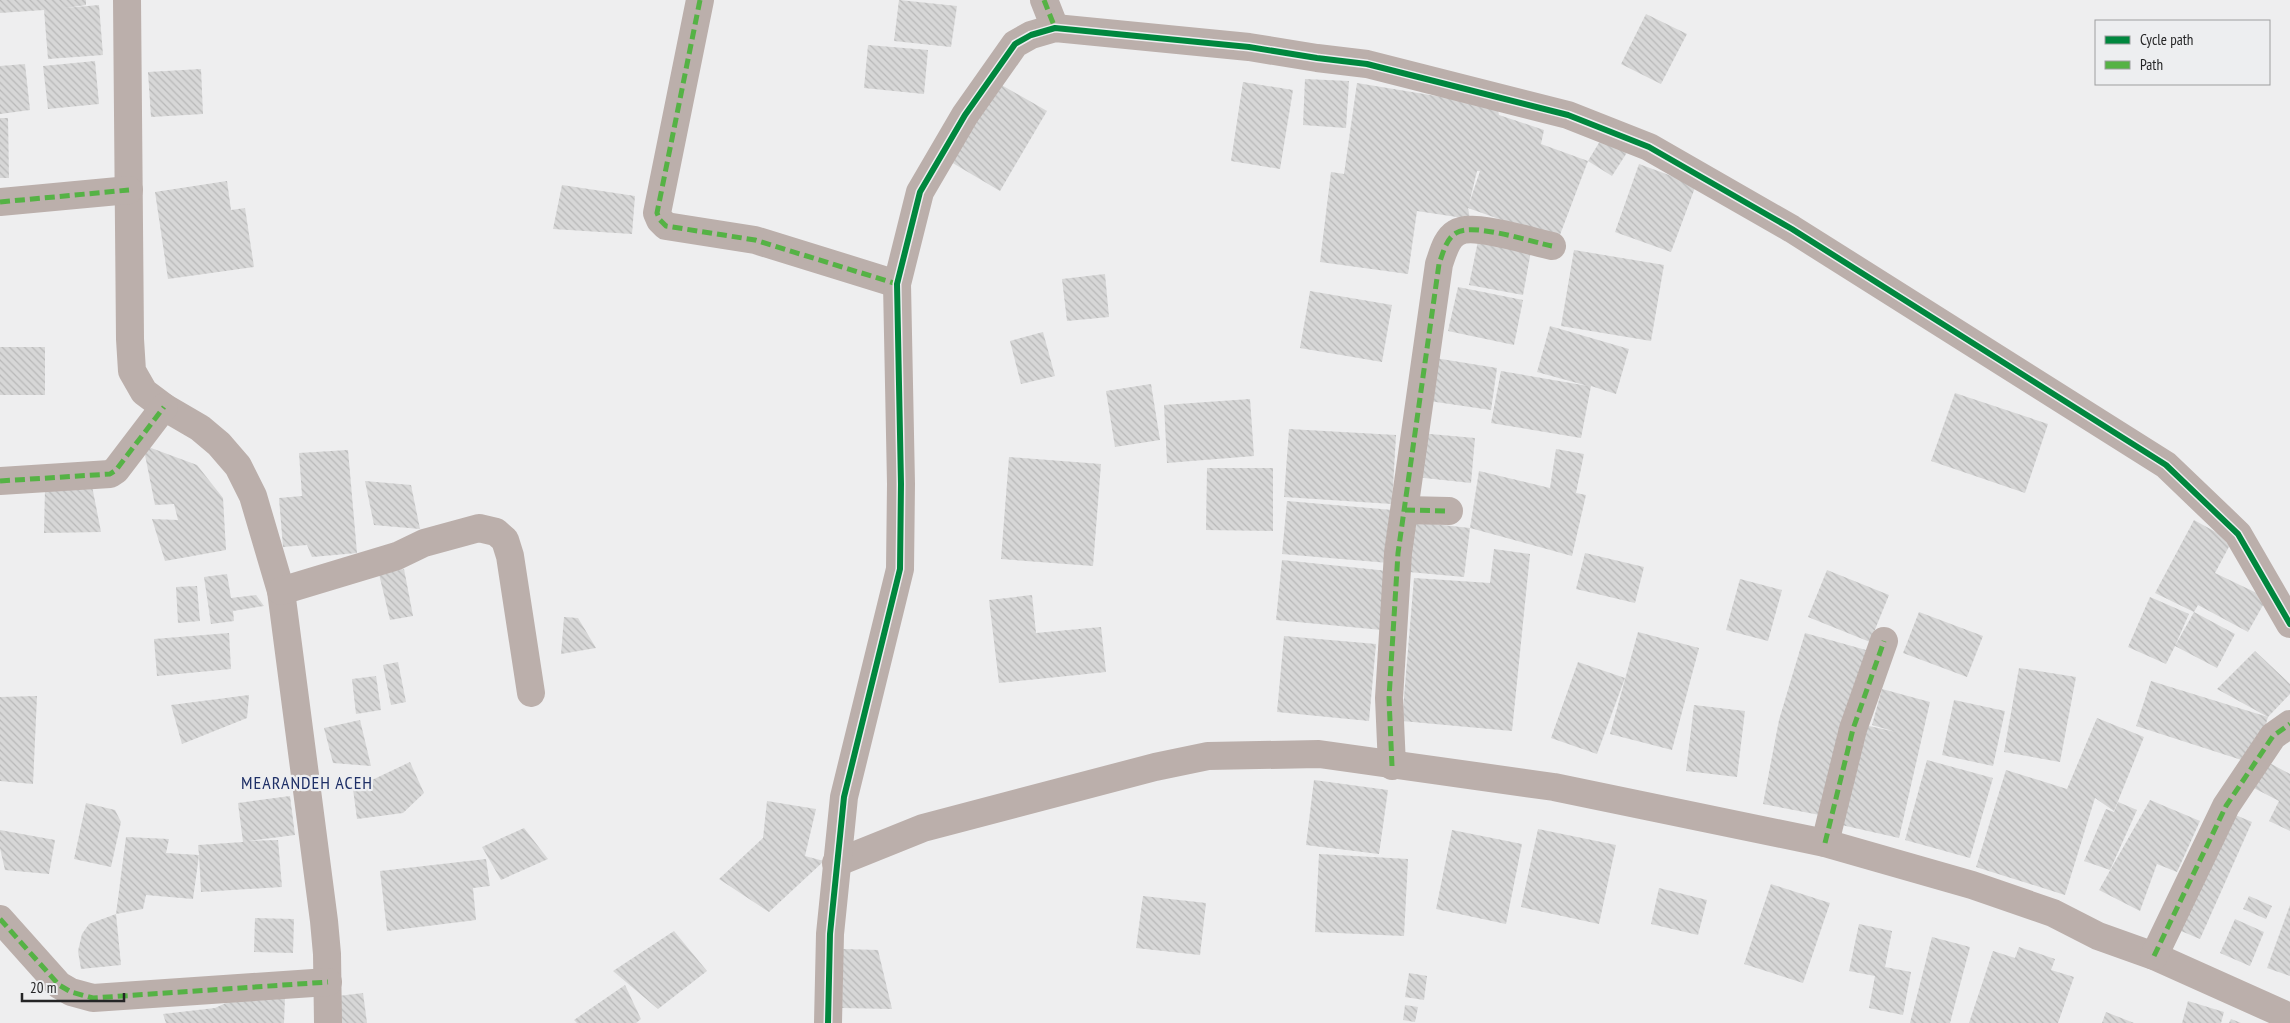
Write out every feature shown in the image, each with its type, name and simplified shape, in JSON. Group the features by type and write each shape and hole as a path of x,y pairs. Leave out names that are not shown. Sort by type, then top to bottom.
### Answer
{"street":[{"path":"126,0 132,371 144,392 164,407 200,428 219,444 238,466 253,496 281,592 324,921 328,982 328,1023"},
{"path":"700,0 657,213 660,220 666,226 755,240 897,284"},
{"path":"1044,0 1055,28"},
{"path":"828,1023 830,934 844,797 900,568 901,484 897,284 920,192 965,115 1015,44 1031,35 1055,28 1249,47 1367,64 1568,115 1649,147 1792,229 2166,465 2238,534 2290,624"},
{"path":"0,202 129,190"},
{"path":"1392,766 1389,698 1398,553 1440,264 1448,241 1458,231 1473,228 1552,246"},
{"path":"0,481 110,474 116,470 164,407"},
{"path":"1405,510 1449,511"},
{"path":"281,592 397,556 424,543 479,528 496,532 505,540 510,556 531,693"},
{"path":"1825,843 1853,729 1884,641"},
{"path":"2154,956 2226,806 2273,736 2290,724"},
{"path":"836,863 923,828 1100,780 1208,756 1319,754 1392,766 1554,787 1825,843 2001,894 2053,913 2098,936 2154,956 2290,1017"},
{"path":"0,920 59,985 71,992 93,998 328,982"}],"building":[{"path":"0,0 86,0 86,5 65,8 99,5 103,55 48,59 44,10 0,13"},
{"path":"899,0 957,6 951,47 894,41"},
{"path":"1646,14 1687,34 1661,84 1621,64"},
{"path":"868,45 928,50 924,94 864,88"},
{"path":"95,61 99,104 48,109 43,66"},
{"path":"25,64 30,110 0,114 0,66"},
{"path":"201,69 203,114 151,117 148,72"},
{"path":"1305,79 1349,81 1346,128 1303,125"},
{"path":"1243,82 1293,90 1280,169 1231,161"},
{"path":"998,83 1047,111 1000,191 951,162"},
{"path":"1357,83 1497,106 1499,115 1544,130 1541,144 1588,161 1558,240 1468,208 1470,219 1417,211 1408,274 1320,262 1331,172 1344,174","holes":["1477,171 1480,171 1469,204"]},
{"path":"0,118 8,118 9,178 0,178"},
{"path":"1603,136 1628,151 1612,176 1588,161"},
{"path":"1639,164 1696,185 1671,252 1615,232"},
{"path":"227,181 231,210 245,208 254,267 168,279 155,192"},
{"path":"562,185 635,196 632,234 553,229"},
{"path":"1478,241 1531,251 1523,295 1469,285"},
{"path":"1574,250 1664,265 1651,341 1561,326"},
{"path":"1105,274 1109,317 1067,321 1062,279"},
{"path":"1458,287 1523,300 1514,345 1448,331"},
{"path":"1310,291 1392,305 1382,362 1300,348"},
{"path":"1550,326 1629,349 1616,394 1591,386 1581,438 1491,423 1501,371 1588,386 1537,372"},
{"path":"1043,332 1055,376 1021,384 1010,341"},
{"path":"0,347 45,347 45,395 0,395"},
{"path":"1435,358 1497,368 1491,410 1429,401"},
{"path":"1151,384 1160,440 1115,447 1106,391"},
{"path":"1955,393 2048,424 2025,493 1931,461"},
{"path":"1250,399 1254,456 1167,463 1164,405"},
{"path":"1289,429 1396,435 1392,504 1284,497"},
{"path":"1419,433 1475,438 1471,483 1415,477"},
{"path":"143,445 197,465 223,498 226,550 165,561 152,519 178,520 174,504 155,505"},
{"path":"1556,449 1584,454 1576,493 1586,495 1572,556 1470,528 1479,471 1550,488"},
{"path":"348,450 357,553 312,557 307,545 283,547 279,498 302,496 299,453"},
{"path":"1009,457 1101,464 1093,566 1001,559"},
{"path":"1207,468 1273,468 1273,531 1206,530"},
{"path":"365,481 411,485 420,529 374,525"},
{"path":"92,486 101,532 44,533 45,489"},
{"path":"1287,501 1393,510 1389,563 1282,554"},
{"path":"2194,520 2232,541 2215,573 2267,598 2248,632 2198,605 2194,612 2155,593"},
{"path":"1415,522 1470,528 1464,577 1409,572"},
{"path":"1494,549 1530,554 1512,731 1402,721 1414,578 1490,583"},
{"path":"1585,553 1644,567 1635,603 1576,589"},
{"path":"1282,560 1388,571 1382,630 1276,620"},
{"path":"404,569 413,616 390,620 379,574"},
{"path":"1827,570 1889,595 1870,642 1808,617"},
{"path":"227,574 231,598 256,595 264,606 233,611 234,621 211,624 204,577"},
{"path":"1740,579 1782,590 1768,641 1726,630"},
{"path":"197,586 200,621 178,623 176,587"},
{"path":"1032,595 1036,633 1101,627 1106,672 999,683 989,600"},
{"path":"2150,597 2189,614 2166,664 2128,647"},
{"path":"1919,612 1983,636 1967,677 1903,653"},
{"path":"2194,612 2235,634 2217,668 2175,646"},
{"path":"564,617 578,618 596,648 561,654"},
{"path":"1638,632 1699,648 1672,750 1610,734"},
{"path":"229,633 231,669 157,676 154,639"},
{"path":"1805,633 1866,650 1853,696 1825,816 1763,804 1779,720"},
{"path":"1284,636 1376,644 1369,721 1277,712"},
{"path":"2255,651 2290,684 2290,694 2268,717 2217,689"},
{"path":"398,662 406,702 391,705 383,665"},
{"path":"1578,662 1625,678 1597,754 1551,738"},
{"path":"2019,668 2076,677 2060,762 2004,752"},
{"path":"376,676 381,710 356,714 352,679"},
{"path":"2151,681 2268,717 2254,764 2136,726"},
{"path":"1882,689 1930,702 1899,838 1837,824 1860,724 1896,732 1872,725"},
{"path":"249,695 247,718 182,744 171,705"},
{"path":"37,696 33,784 0,781 0,697"},
{"path":"1954,700 2005,711 1993,766 1942,755"},
{"path":"1694,705 1745,711 1737,777 1686,771"},
{"path":"2097,718 2144,737 2114,811 2095,798 2065,895 1976,867 2006,770 2067,789"},
{"path":"360,720 371,766 333,763 324,728"},
{"path":"1927,760 1993,778 1970,858 1905,840"},
{"path":"2264,760 2290,774 2290,831 2269,821 2279,801 2250,786"},
{"path":"410,762 424,793 403,813 357,819 353,789"},
{"path":"1314,780 1388,790 1379,854 1306,845"},
{"path":"290,796 295,835 248,841 278,840 282,887 201,892 198,845 243,842 238,803"},
{"path":"2150,800 2200,821 2177,872 2157,864 2140,911 2099,890"},
{"path":"767,801 816,809 805,856 824,861 769,912 719,879 763,838"},
{"path":"2118,802 2137,810 2110,870 2084,861 2106,809 2114,812"},
{"path":"86,803 115,810 121,822 111,867 74,859"},
{"path":"2226,811 2252,822 2200,939 2174,928"},
{"path":"524,828 548,859 501,880 482,847"},
{"path":"1538,829 1616,845 1599,924 1521,907"},
{"path":"0,830 55,840 49,874 5,870 0,848"},
{"path":"1452,830 1522,844 1506,924 1436,909"},
{"path":"126,837 169,839 166,853 199,855 193,899 146,895 143,909 116,914"},
{"path":"1319,854 1408,859 1404,936 1315,932"},
{"path":"486,859 490,886 473,888 476,920 387,931 380,871"},
{"path":"1771,884 1830,903 1803,983 1744,964"},
{"path":"1659,888 1707,900 1698,935 1651,924"},
{"path":"1143,896 1206,903 1200,955 1136,948"},
{"path":"2249,896 2272,906 2266,919 2243,909"},
{"path":"2290,905 2290,976 2267,968"},
{"path":"116,914 121,965 81,969 78,951 82,934 89,924"},
{"path":"255,918 294,919 293,953 254,952"},
{"path":"2235,919 2264,932 2250,966 2220,953"},
{"path":"1859,924 1892,931 1885,967 1911,972 1903,1015 1869,1008 1875,976 1849,971"},
{"path":"674,931 707,971 658,1009 613,971"},
{"path":"1932,937 1970,947 1950,1023 1910,1023"},
{"path":"2019,947 2055,959 2051,970 2074,977 2058,1023 1969,1023 1993,951 2015,958"},
{"path":"843,949 878,950 892,1009 842,1008"},
{"path":"1409,973 1427,976 1424,1000 1405,997"},
{"path":"625,985 641,1019 636,1023 577,1023 574,1020"},
{"path":"363,993 367,1023 341,1023 338,996"},
{"path":"237,998 285,998 284,1023 166,1023 163,1014 215,1008"},
{"path":"2188,1001 2224,1012 2221,1023 2182,1023"},
{"path":"1405,1005 1418,1007 1415,1022 1403,1020"},
{"path":"2106,1012 2134,1023 2102,1023"},
{"path":"2231,1019 2241,1023 2229,1023"}],"marked path":[{"path":"700,0 657,213 660,220 666,226 755,240 897,284"},
{"path":"1044,0 1055,28"},
{"path":"0,202 129,190"},
{"path":"1392,766 1389,698 1398,553 1439,264 1450,239 1456,233 1464,230 1488,231 1552,246"},
{"path":"0,481 110,474 116,470 164,407"},
{"path":"1405,510 1449,511"},
{"path":"1825,843 1853,729 1884,641"},
{"path":"2154,956 2226,806 2273,736 2290,724"},
{"path":"0,919 59,985 71,992 93,998 328,982"}],"cycle path":[{"path":"828,1023 830,934 844,797 900,569 901,484 897,284 920,192 965,115 1015,44 1031,35 1055,28 1249,47 1367,64 1568,115 1649,147 1792,229 2166,465 2238,534 2290,624"}],"district":[{"name":"MEARANDEH ACEH","path":"307,782"}]}
